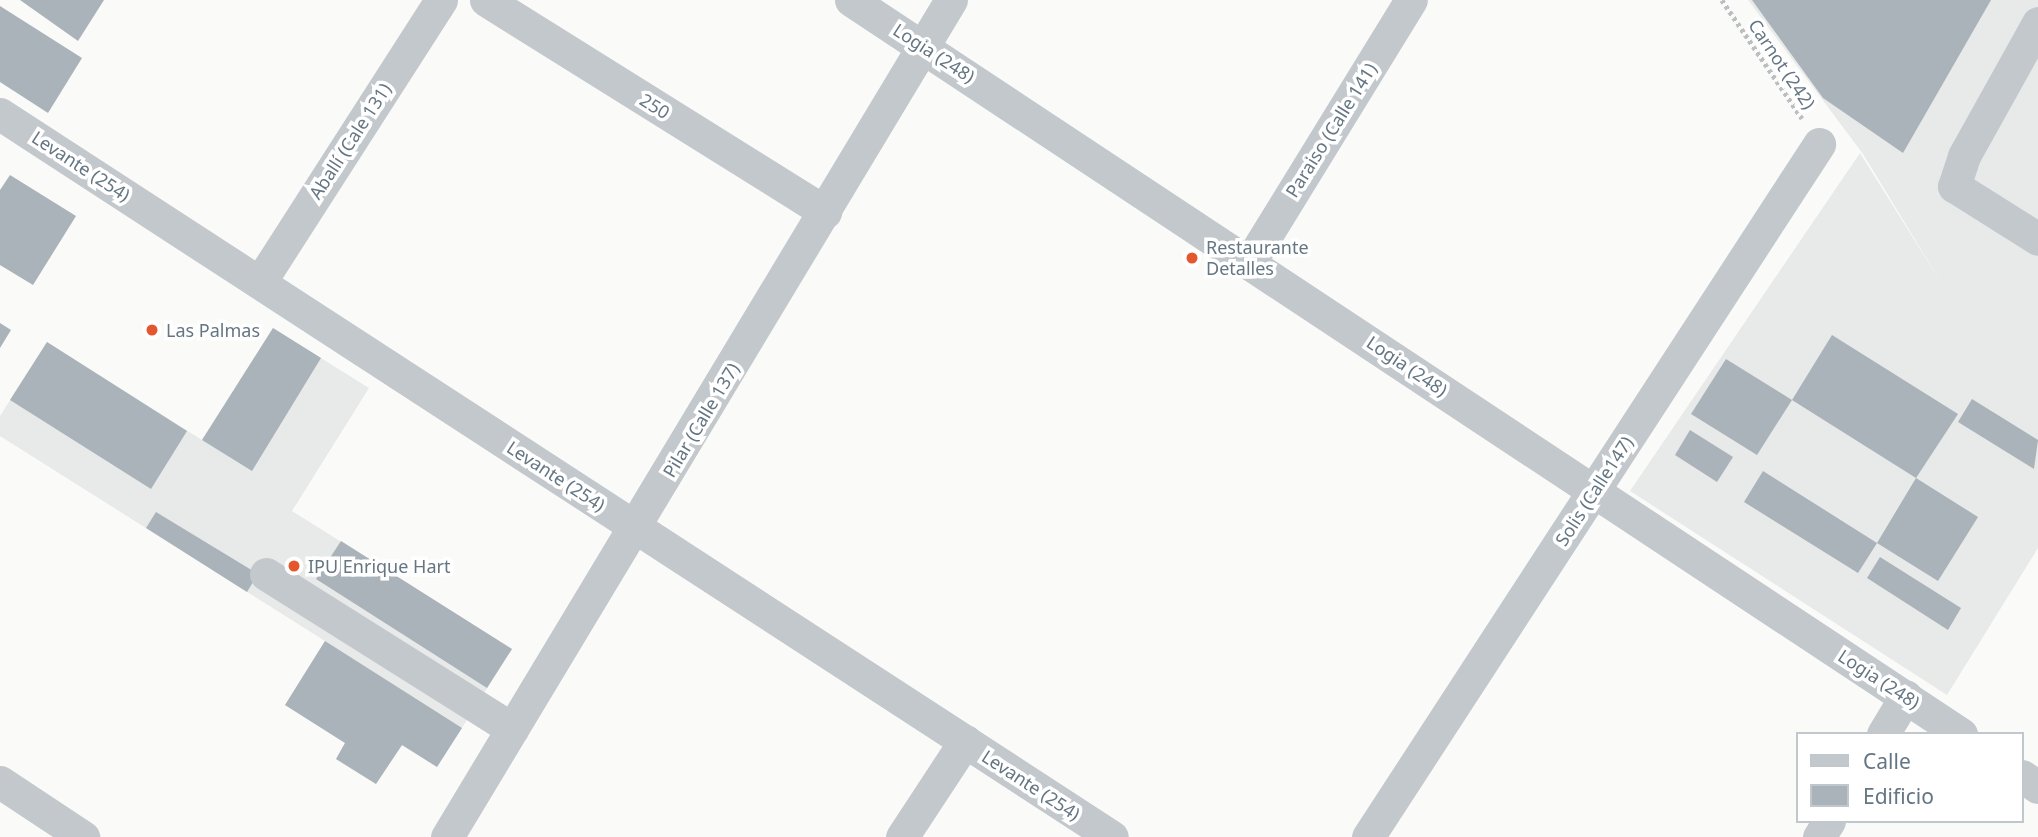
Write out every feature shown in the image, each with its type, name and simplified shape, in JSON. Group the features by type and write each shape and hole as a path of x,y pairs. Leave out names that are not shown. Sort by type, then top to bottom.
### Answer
{"street":[{"name":"Aballí (Cale 131)","path":"260,282 441,0"},
{"name":"250","path":"486,0 825,212"},
{"name":"Logia (248)","path":"851,0 1251,260 1593,493 1958,732"},
{"name":"Pilar (Calle 137)","path":"447,837 636,528 951,0"},
{"name":"Paraiso (Calle 141)","path":"1251,260 1411,0"},
{"path":"2038,23 1964,156 1955,186 2038,239"},
{"name":"Levante (254)","path":"0,114 1112,837"},
{"name":"Solis (Calle147)","path":"1368,837 1819,144"},
{"path":"266,574 512,729"},
{"path":"1884,732 1906,696"},
{"path":"901,837 965,741"},
{"path":"0,782 83,837"}],"path":[{"name":"Carnot (242)","path":"1722,0 1819,144"}],"shaded area":[{"path":"1748,0 2038,0 2038,548 1947,695 1630,491 1860,153 1942,284 1863,154"},
{"name":"IPU Enrique Hart","path":"273,328 369,388 292,511 512,649 437,767 402,745 376,784 336,759 345,743 285,705 325,641 0,436 0,416 47,342 202,440"}],"building":[{"path":"20,0 104,0 78,41"},
{"path":"1752,0 1991,0 1903,153 1823,98"},
{"path":"0,6 82,58 48,113 0,82"},
{"path":"10,175 76,216 33,285 0,265 0,190"},
{"path":"0,323 11,330 0,348"},
{"path":"273,328 321,358 252,471 202,440"},
{"path":"1832,335 1958,414 1916,478 1792,400"},
{"path":"47,342 187,431 151,489 10,400"},
{"path":"1726,359 1792,400 1757,455 1691,414"},
{"path":"1972,399 2038,440 2034,469 1958,422"},
{"path":"1690,430 1733,457 1717,482 1675,455"},
{"path":"1763,471 1877,543 1858,573 1744,502"},
{"path":"1916,478 1978,517 1938,581 1877,543"},
{"path":"156,512 258,574 247,592 146,528"},
{"path":"341,541 512,649 487,688 316,579"},
{"path":"1880,557 1961,608 1948,630 1867,578"},
{"path":"325,641 462,728 437,767 402,745 376,784 336,759 345,743 285,705"}],"place":[{"name":"Restaurante Detalles","path":"1192,258"},
{"name":"Las Palmas","path":"152,330"},
{"name":"IPU Enrique Hart","path":"294,566"}]}
